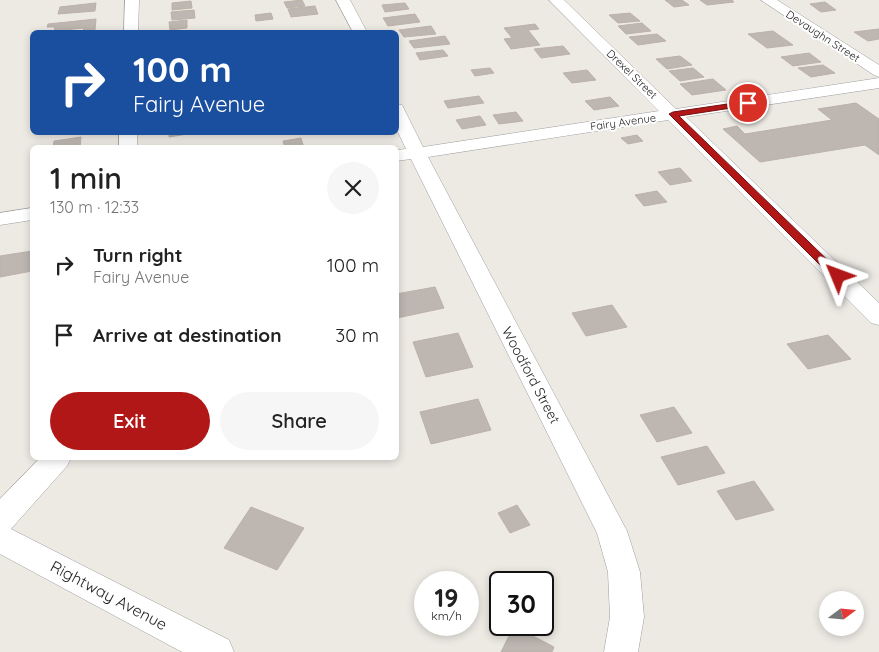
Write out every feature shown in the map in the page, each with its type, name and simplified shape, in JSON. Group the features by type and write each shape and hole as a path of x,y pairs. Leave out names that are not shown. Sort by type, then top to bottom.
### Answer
{"street":[{"path":"131,30 132,0"},
{"path":"343,0 359,30"},
{"name":"Drexel Street","path":"556,0 879,317"},
{"name":"Devaughn Street","path":"768,0 879,72"},
{"name":"Fairy Avenue","path":"407,154 879,83"},
{"name":"Woodford Street","path":"399,121 407,154 438,197 612,530 624,572 627,617 621,652"},
{"path":"0,219 30,214"},
{"path":"0,520 55,460"},
{"name":"Rightway Avenue","path":"0,538 217,652"}],"building":[{"path":"302,0 305,6 287,8 284,2"},
{"path":"665,0 682,0 689,5 674,7"},
{"path":"700,0 732,0 734,2 707,5"},
{"path":"191,1 192,8 172,10 172,3"},
{"path":"825,2 836,10 821,12 810,4"},
{"path":"96,3 95,11 58,14 60,7"},
{"path":"405,3 409,9 385,12 382,5"},
{"path":"315,6 318,14 291,17 288,9"},
{"path":"194,10 195,18 172,20 171,12"},
{"path":"271,13 273,19 256,21 255,15"},
{"path":"630,13 640,21 618,23 609,15"},
{"path":"415,14 420,22 388,26 383,18"},
{"path":"96,19 95,30 83,30 84,28 54,30 55,27 47,27 48,24"},
{"path":"187,20 187,28 170,30 169,22"},
{"path":"642,23 651,31 626,34 618,26"},
{"path":"535,24 539,29 528,30 540,45 511,49 504,39 512,38 504,28"},
{"path":"431,26 436,34 404,37 399,30"},
{"path":"879,29 879,39 868,41 854,32"},
{"path":"773,31 793,45 767,48 748,34"},
{"path":"657,34 666,41 638,45 629,37"},
{"path":"445,36 450,44 414,48 409,41"},
{"path":"563,46 570,54 541,58 534,49"},
{"path":"443,50 448,56 420,60 416,53"},
{"path":"809,53 821,62 793,66 781,57"},
{"path":"680,56 692,65 667,69 656,59"},
{"path":"823,65 835,73 811,77 798,68"},
{"path":"490,68 494,73 475,76 471,70"},
{"path":"693,68 704,77 680,81 669,71"},
{"path":"587,70 596,80 572,83 563,73"},
{"path":"713,79 726,90 692,95 680,84"},
{"path":"479,96 484,103 448,108 444,101"},
{"path":"610,97 619,106 594,110 585,101"},
{"path":"856,103 879,119 879,155 865,145 760,162 723,129 737,126 745,134 832,120 818,109"},
{"path":"516,112 523,121 499,124 493,115"},
{"path":"480,116 486,125 462,129 456,120"},
{"path":"637,135 643,141 628,144 621,138"},
{"path":"81,137 80,145 53,145 54,141"},
{"path":"301,138 303,145 284,145 283,141"},
{"path":"680,168 692,181 670,185 658,172"},
{"path":"657,191 667,202 644,206 635,195"},
{"path":"30,251 30,271 0,277 0,256"},
{"path":"435,287 444,308 399,318 399,293"},
{"path":"612,305 627,327 586,336 572,313"},
{"path":"458,333 473,367 426,377 413,342"},
{"path":"828,335 851,359 808,369 787,344"},
{"path":"478,399 491,430 431,444 420,412"},
{"path":"674,407 692,433 657,442 640,415"},
{"path":"707,446 725,473 678,485 661,457"},
{"path":"754,481 774,510 736,520 717,491"},
{"path":"517,505 530,525 510,533 498,513"},
{"path":"251,507 304,528 277,570 224,548"},
{"path":"509,636 533,636 554,647 552,652 501,652"}],"route":[{"path":"748,103 673,114 838,276"}]}
